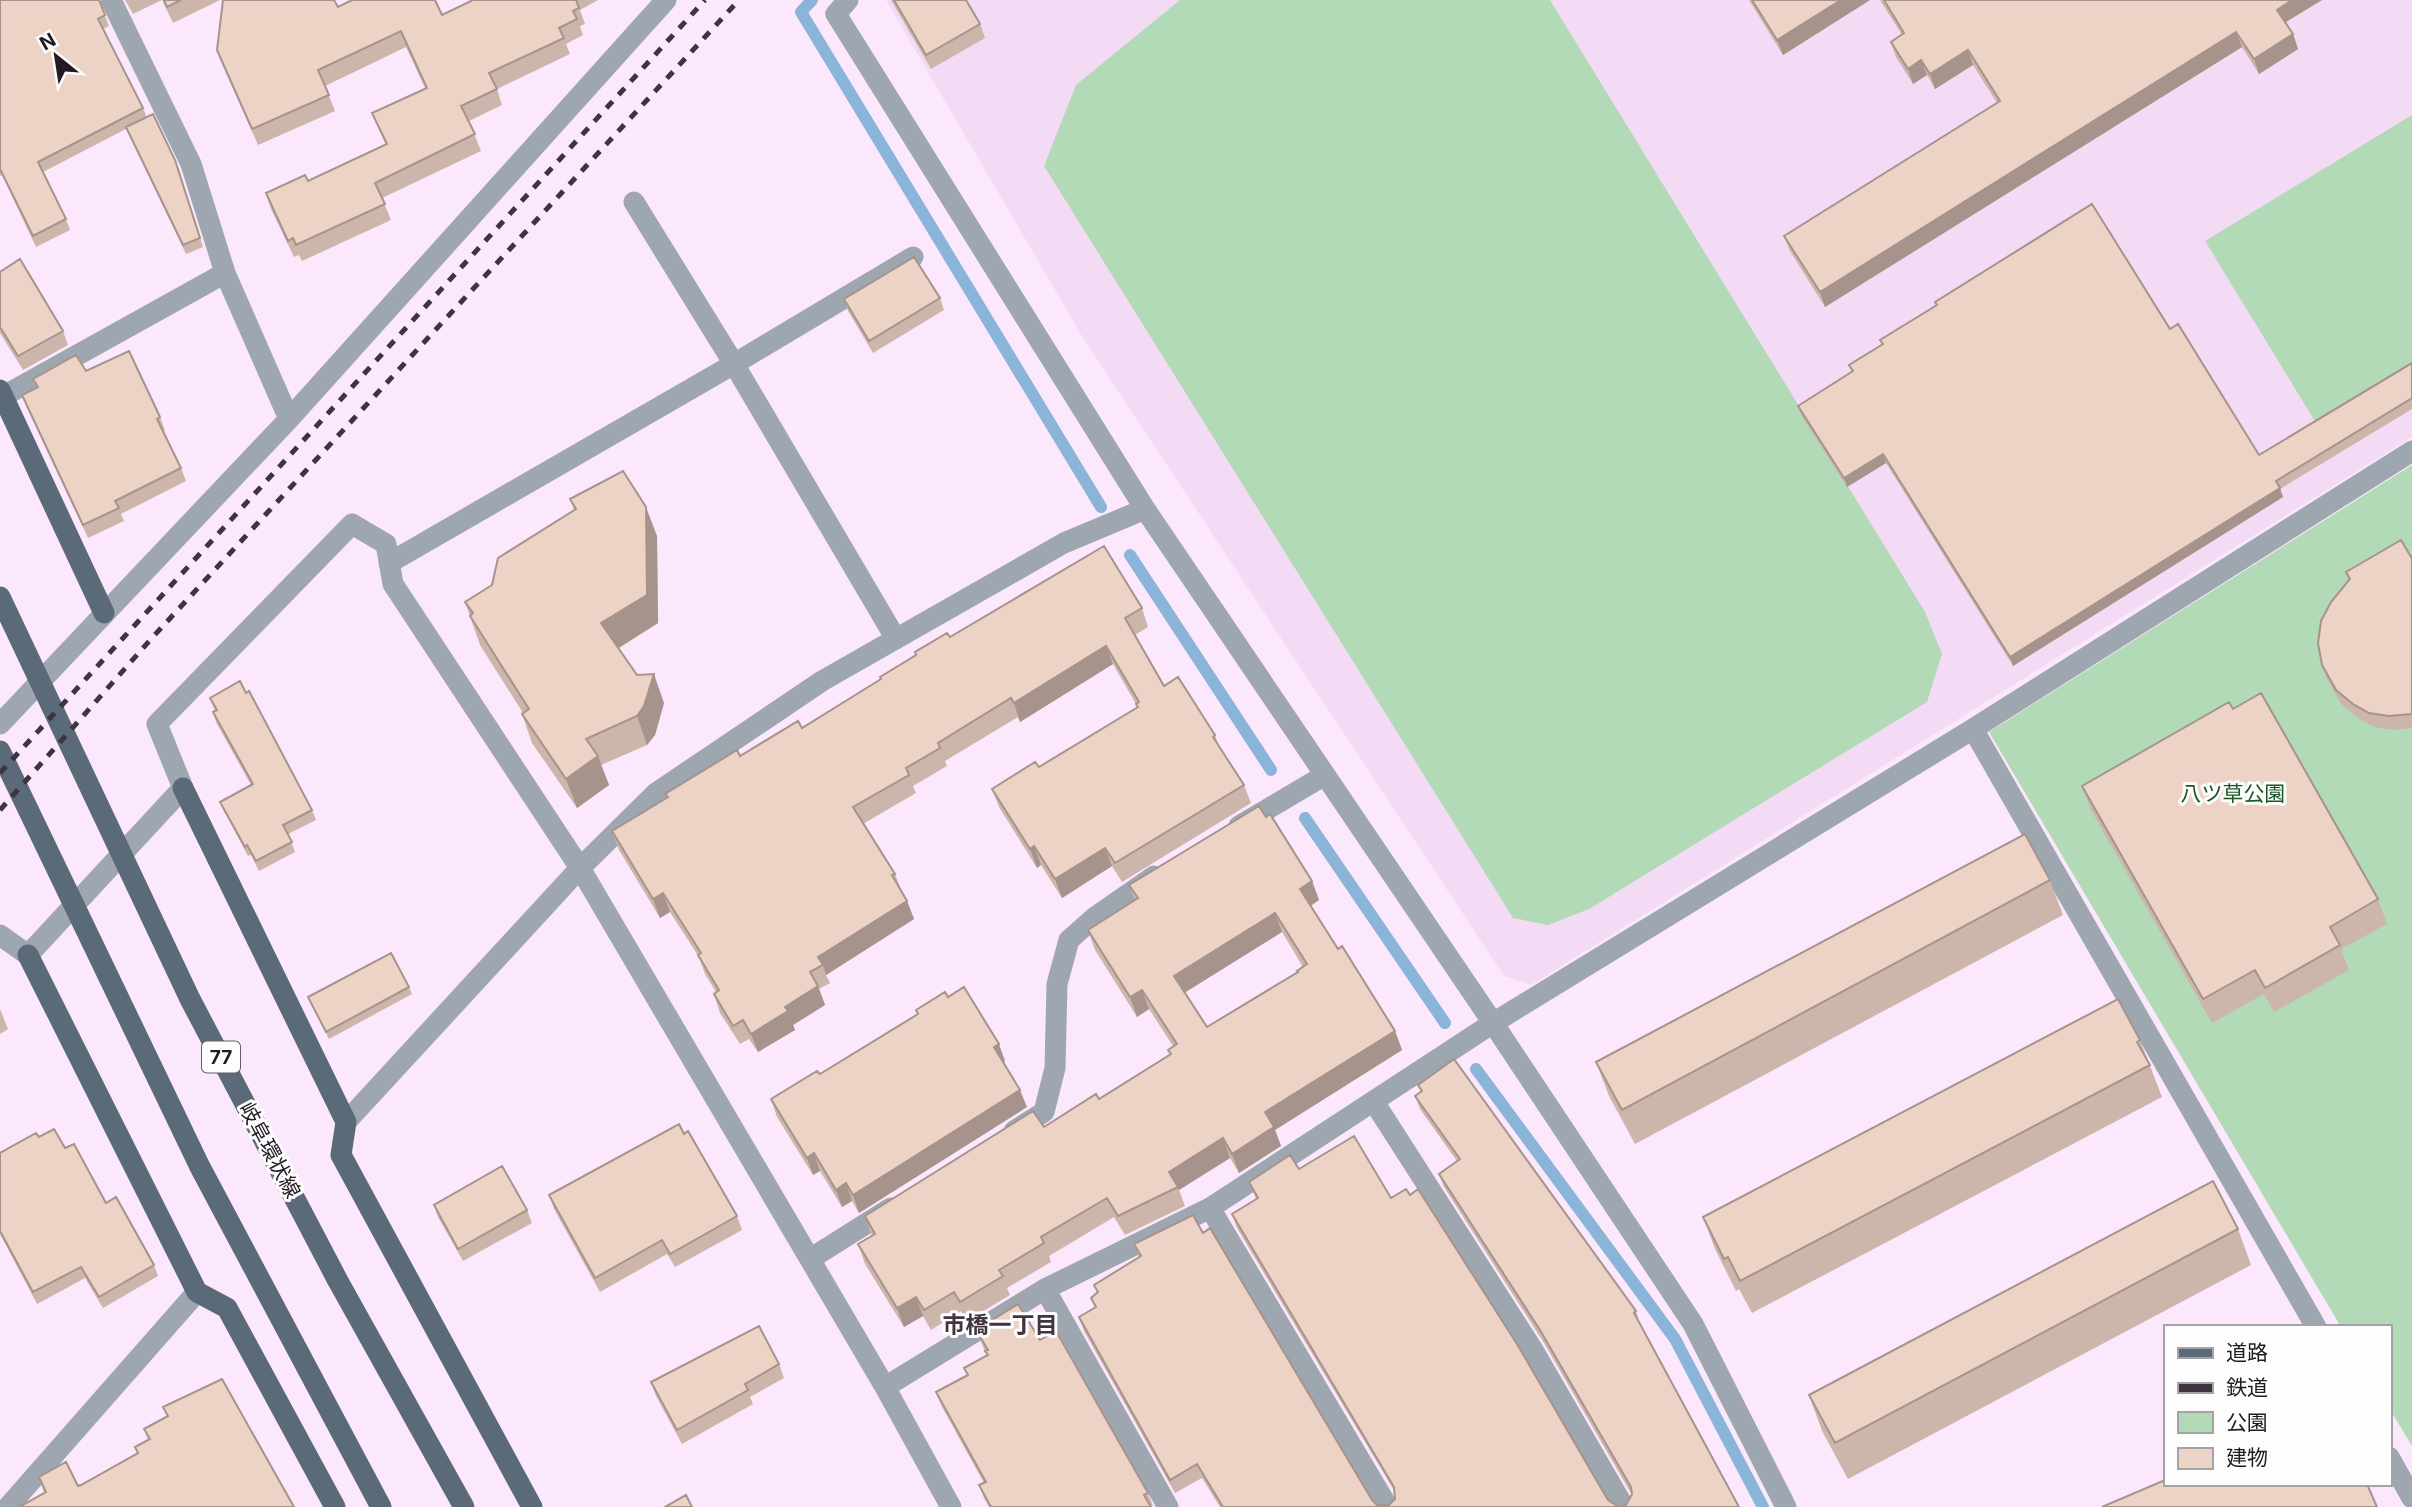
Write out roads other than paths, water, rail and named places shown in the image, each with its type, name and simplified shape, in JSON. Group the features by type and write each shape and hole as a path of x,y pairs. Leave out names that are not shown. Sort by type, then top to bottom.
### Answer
{"main road":[{"path":"1,395 100,618"},
{"name":"岐阜環状線","path":"0,597 190,999 338,1281 464,1507"},
{"path":"0,751 200,1167 381,1507"},
{"path":"184,788 346,1122 341,1155 531,1507"},
{"path":"28,955 197,1292 227,1308 335,1507"}],"street":[{"path":"111,0 191,164 225,273 289,419"},
{"path":"0,724 289,419 666,0"},
{"path":"848,0 836,14 1146,509 1693,1324 1786,1507"},
{"path":"634,202 734,364 896,639"},
{"path":"389,563 734,364 913,257"},
{"path":"1,395 225,273"},
{"path":"885,1387 1045,1289 1210,1208 1493,1023 1973,729 2412,451"},
{"path":"346,1122 580,868 656,793 822,681 1064,543 1146,509"},
{"path":"0,935 28,955 184,788 157,724 352,524 386,544 393,584 580,868 885,1387 951,1507"},
{"path":"1973,729 2315,1325"},
{"path":"1217,839 1325,775"},
{"path":"997,1141 1044,1112 1055,1068 1057,984 1069,940 1095,916 1168,867"},
{"path":"1374,1101 1533,1350 1624,1507"},
{"path":"810,1259 904,1200"},
{"path":"1210,1208 1388,1507"},
{"path":"1045,1289 1168,1507"},
{"path":"8,1507 197,1292"},
{"path":"2391,1461 2412,1498"}],"waterway":[{"path":"812,0 801,12 1101,507"},
{"path":"1130,555 1271,770"},
{"path":"1305,818 1445,1023"},
{"path":"1476,1069 1675,1339 1763,1507"}],"railway":[{"path":"0,773 705,0"},
{"path":"0,810 151,639 739,0"}],"district":[{"name":"市橋一丁目","path":"1000,1325"}],"park label":[{"name":"八ツ草公園","path":"2233,793"}]}
